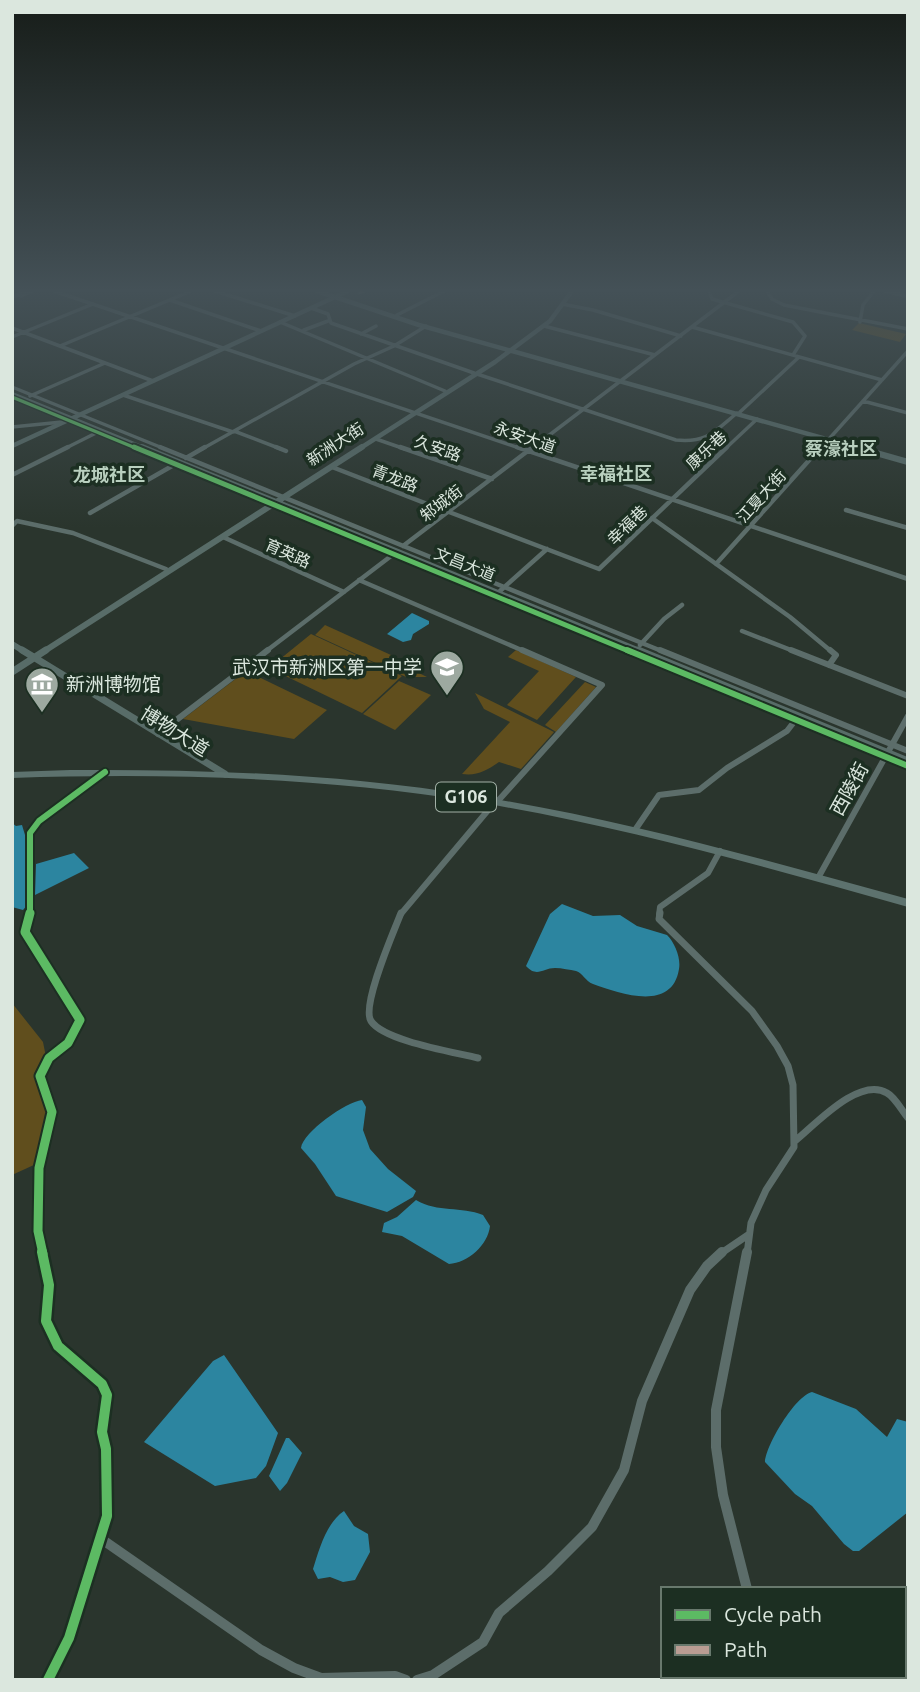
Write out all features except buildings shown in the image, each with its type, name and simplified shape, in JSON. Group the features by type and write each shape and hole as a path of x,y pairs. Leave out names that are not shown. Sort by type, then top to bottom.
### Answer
{"highway":[{"name":"G106","path":"12,775 105,772 225,774 370,784 496,802 720,850 908,903"}],"main road":[{"path":"12,446 177,370"},
{"name":"新洲大街","path":"32,659 480,370"},
{"path":"591,370 829,439"},
{"name":"新洲大街","path":"32,659 39,650 475,373"},
{"name":"文昌大道","path":"12,392 29,396 72,418 398,550 797,718 888,751"},
{"name":"文昌大道","path":"12,392 100,431 180,461"},
{"path":"739,413 908,461"},
{"name":"文昌大道","path":"398,550 640,645 908,761"},
{"name":"博物大道","path":"13,649 225,774"},
{"path":"12,672 32,659"},
{"name":"博物大道","path":"32,659 214,774"}],"street":[{"path":"29,396 89,370"},
{"path":"124,370 153,381"},
{"name":"永安大道","path":"289,370 908,579"},
{"path":"90,513 346,370"},
{"path":"396,370 446,391"},
{"path":"466,370 657,436 691,442 708,438 785,370"},
{"name":"邾城街","path":"158,734 635,370"},
{"path":"846,370 882,380"},
{"name":"江夏大街","path":"716,564 892,370"},
{"path":"123,395 286,451"},
{"path":"863,401 908,414"},
{"path":"12,428 72,418"},
{"name":"康乐巷","path":"671,499 757,419"},
{"path":"12,475 100,431"},
{"name":"久安路","path":"376,439 492,480"},
{"name":"青龙路","path":"332,467 599,569"},
{"name":"幸福巷","path":"599,569 671,499"},
{"path":"846,510 908,528"},
{"path":"652,518 836,655 830,665"},
{"path":"12,526 17,521 73,533 166,569"},
{"name":"育英路","path":"223,537 344,592"},
{"path":"502,589 547,549"},
{"path":"359,580 601,685 405,907 372,994 369,1011 372,1023 389,1034 478,1058"},
{"path":"640,645 664,619 682,606"},
{"path":"742,631 908,696"},
{"name":"西陵街","path":"818,878 908,716"},
{"path":"635,830 659,795 699,790 727,768 787,731 797,718"},
{"path":"888,751 908,751"},
{"path":"48,1680 69,1638 107,1516 106,1449 102,1432 107,1392 102,1384 52,1339 47,1321 48,1285 38,1231 40,1168 52,1112 41,1085 40,1074 49,1058 68,1044 79,1016 29,942 25,928 30,914 30,832 39,821 105,772"},
{"path":"720,850 708,873 662,905 658,917 752,1011 777,1046 792,1078 795,1141 789,1158 761,1199 748,1236 743,1287 715,1423 716,1447 728,1520 746,1587"},
{"path":"795,1141 840,1101 871,1091 888,1093 908,1118"},
{"path":"419,1679 433,1675 483,1642 499,1613 589,1531 624,1470 642,1401 690,1290 707,1266 728,1247 748,1236"},
{"path":"100,1538 261,1650 294,1668 319,1679 395,1676 406,1680"}],"shaded area":[{"path":"325,625 402,660 405,666 427,677 406,677 315,635"},
{"path":"311,634 402,676 362,713 269,668"},
{"path":"516,650 576,677 537,720 507,705 539,671 508,657"},
{"path":"246,671 327,710 294,739 183,719"},
{"path":"399,681 431,695 395,730 363,714"},
{"path":"585,682 596,687 556,732 545,725"},
{"path":"475,693 554,732 521,769 499,762 481,772 462,774 510,722 484,709"},
{"path":"12,1003 43,1042 46,1057 39,1066 36,1081 46,1114 36,1164 12,1175"}],"water":[{"path":"412,613 429,621 429,624 413,634 411,640 403,642 387,634"},
{"path":"12,823 16,826 22,825 25,835 28,904 23,910 12,907"},
{"path":"74,853 89,868 35,895 36,864"},
{"path":"562,904 593,916 620,915 637,926 667,935 675,946 679,960 674,983 666,991 656,995 630,995 593,984 576,971 555,968 537,972 530,970 526,966 550,914"},
{"path":"362,1100 366,1107 363,1130 370,1149 388,1169 416,1191 413,1197 387,1212 336,1196 301,1148 317,1126 346,1106"},
{"path":"416,1200 433,1207 483,1215 490,1226 485,1240 470,1257 449,1264 402,1236 382,1232 384,1223 397,1217"},
{"path":"224,1355 278,1433 266,1466 256,1478 215,1486 144,1442 213,1361"},
{"path":"812,1392 856,1409 887,1437 897,1419 908,1422 908,1512 859,1551 853,1551 844,1544 812,1506 795,1494 765,1462 770,1444 782,1422 805,1395"},
{"path":"286,1438 302,1453 280,1491 269,1476"},
{"path":"344,1511 354,1526 368,1534 370,1552 355,1580 343,1582 330,1577 318,1579 313,1569 321,1545 332,1522"}],"cycle path":[{"path":"12,397 908,766"},
{"path":"48,1680 69,1638 107,1516 106,1449 102,1432 107,1395 102,1384 58,1346 46,1321 49,1285 38,1231 39,1168 52,1112 40,1076 49,1058 68,1043 80,1020 25,932 30,913 30,833 39,821 105,772"}],"place":[{"name":"武汉市新洲区第一中学","path":"447,697"},
{"name":"新洲博物馆","path":"42,714"}],"district":[{"name":"蔡濠社区","path":"841,449"},
{"name":"幸福社区","path":"616,474"},
{"name":"龙城社区","path":"109,475"}]}
